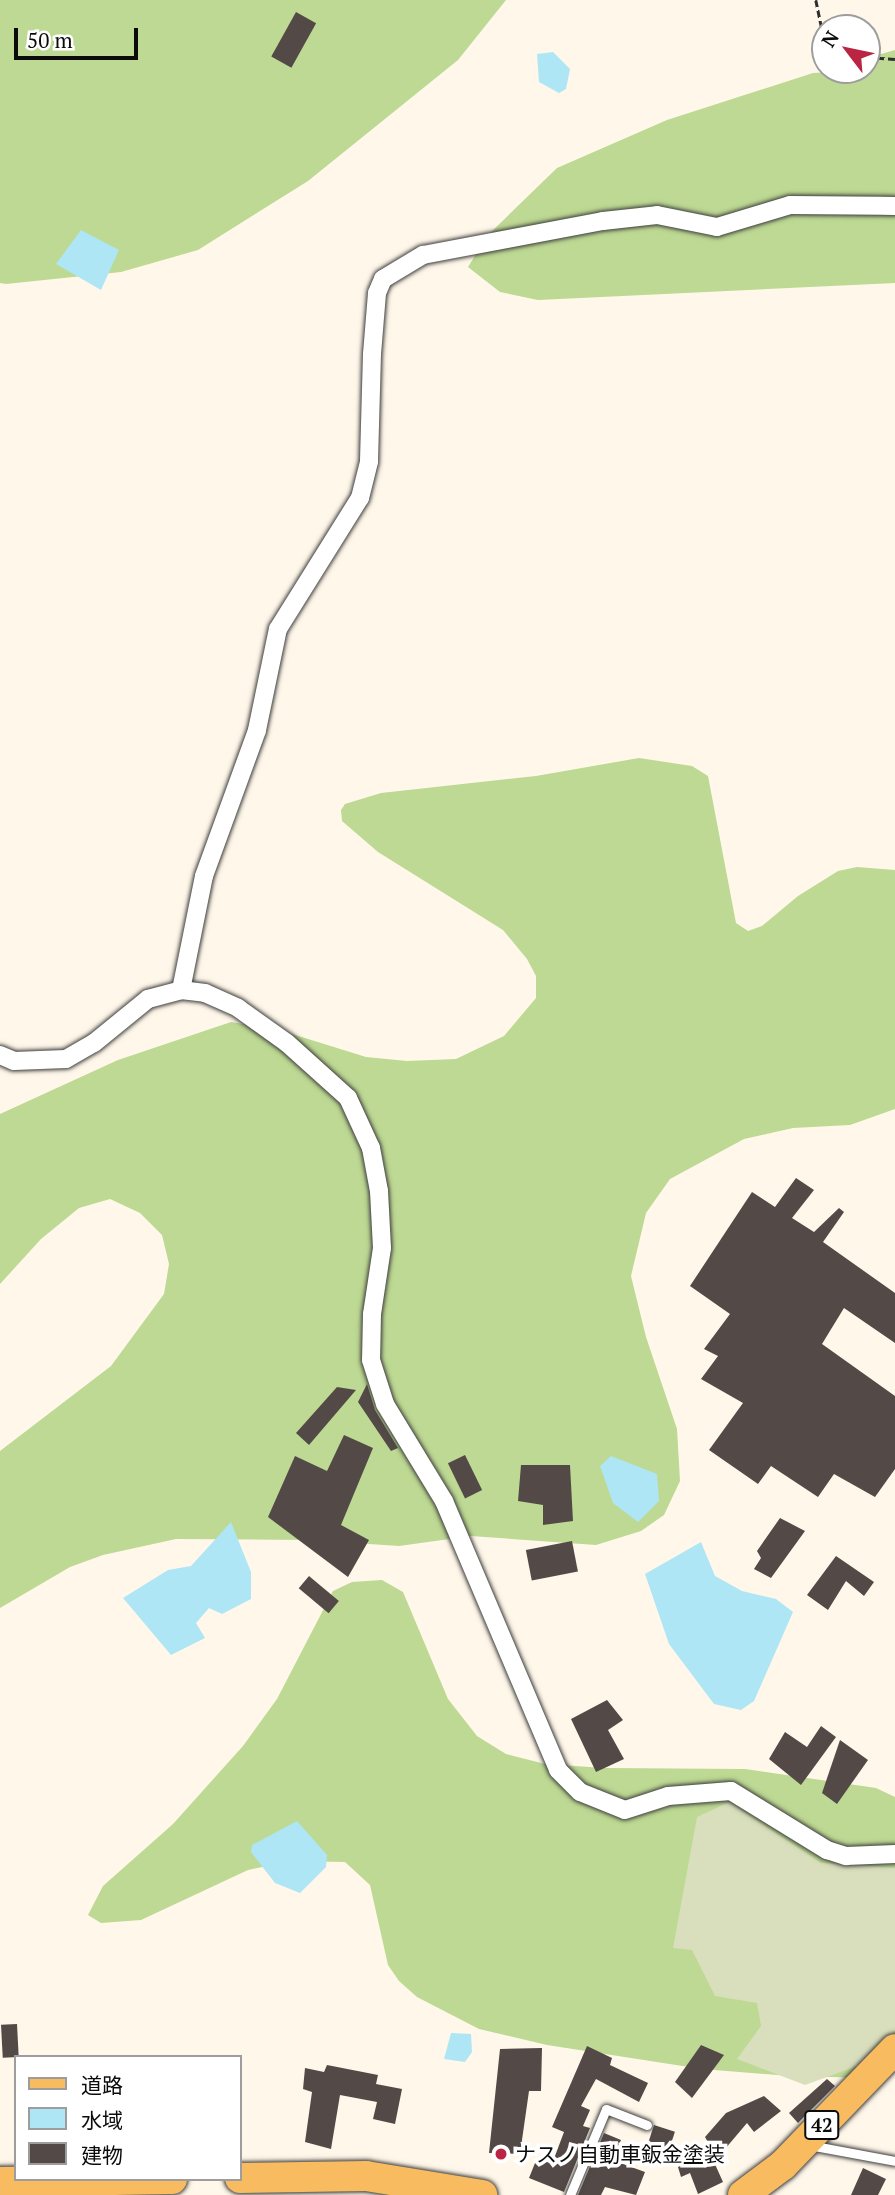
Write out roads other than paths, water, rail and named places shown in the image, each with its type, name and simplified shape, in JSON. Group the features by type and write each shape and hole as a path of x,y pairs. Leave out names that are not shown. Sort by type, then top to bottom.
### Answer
{"main road":[{"name":"42","path":"743,2195 804,2143 895,2049"},
{"path":"242,2178 366,2176 482,2195"},
{"path":"0,2182 29,2188 140,2181"}],"street":[{"path":"181,990 204,876 257,730 278,629 360,498 369,461 372,354 377,293 383,279 423,255 603,221 657,215 717,227 790,205 895,206"},
{"path":"0,1055 14,1061 65,1059 94,1043 148,999 181,990 205,993 238,1008 287,1043 348,1098 371,1148 379,1192 382,1248 372,1314 371,1360 385,1405 444,1501 558,1770 580,1791 625,1810 668,1796 731,1791 827,1850 846,1856 895,1854"}],"lane":[{"path":"570,2195 606,2109 647,2125"},
{"path":"804,2143 820,2150 895,2161"}],"water":[{"path":"553,52 570,69 566,89 559,93 539,82 537,54"},
{"path":"81,230 119,250 101,290 56,264"},
{"path":"611,1456 657,1474 659,1501 638,1522 613,1503 600,1466"},
{"path":"231,1522 251,1572 251,1599 222,1614 209,1608 196,1623 205,1638 171,1655 123,1598 168,1570 191,1566"},
{"path":"701,1542 715,1576 742,1591 776,1599 793,1612 754,1701 741,1710 714,1704 669,1644 645,1574"},
{"path":"297,1821 327,1855 326,1867 300,1893 275,1883 251,1852 252,1845"},
{"path":"451,2033 471,2034 472,2052 465,2062 444,2059"}],"place":[{"name":"ナスノ自動車鈑金塗装","path":"501,2154"}]}
